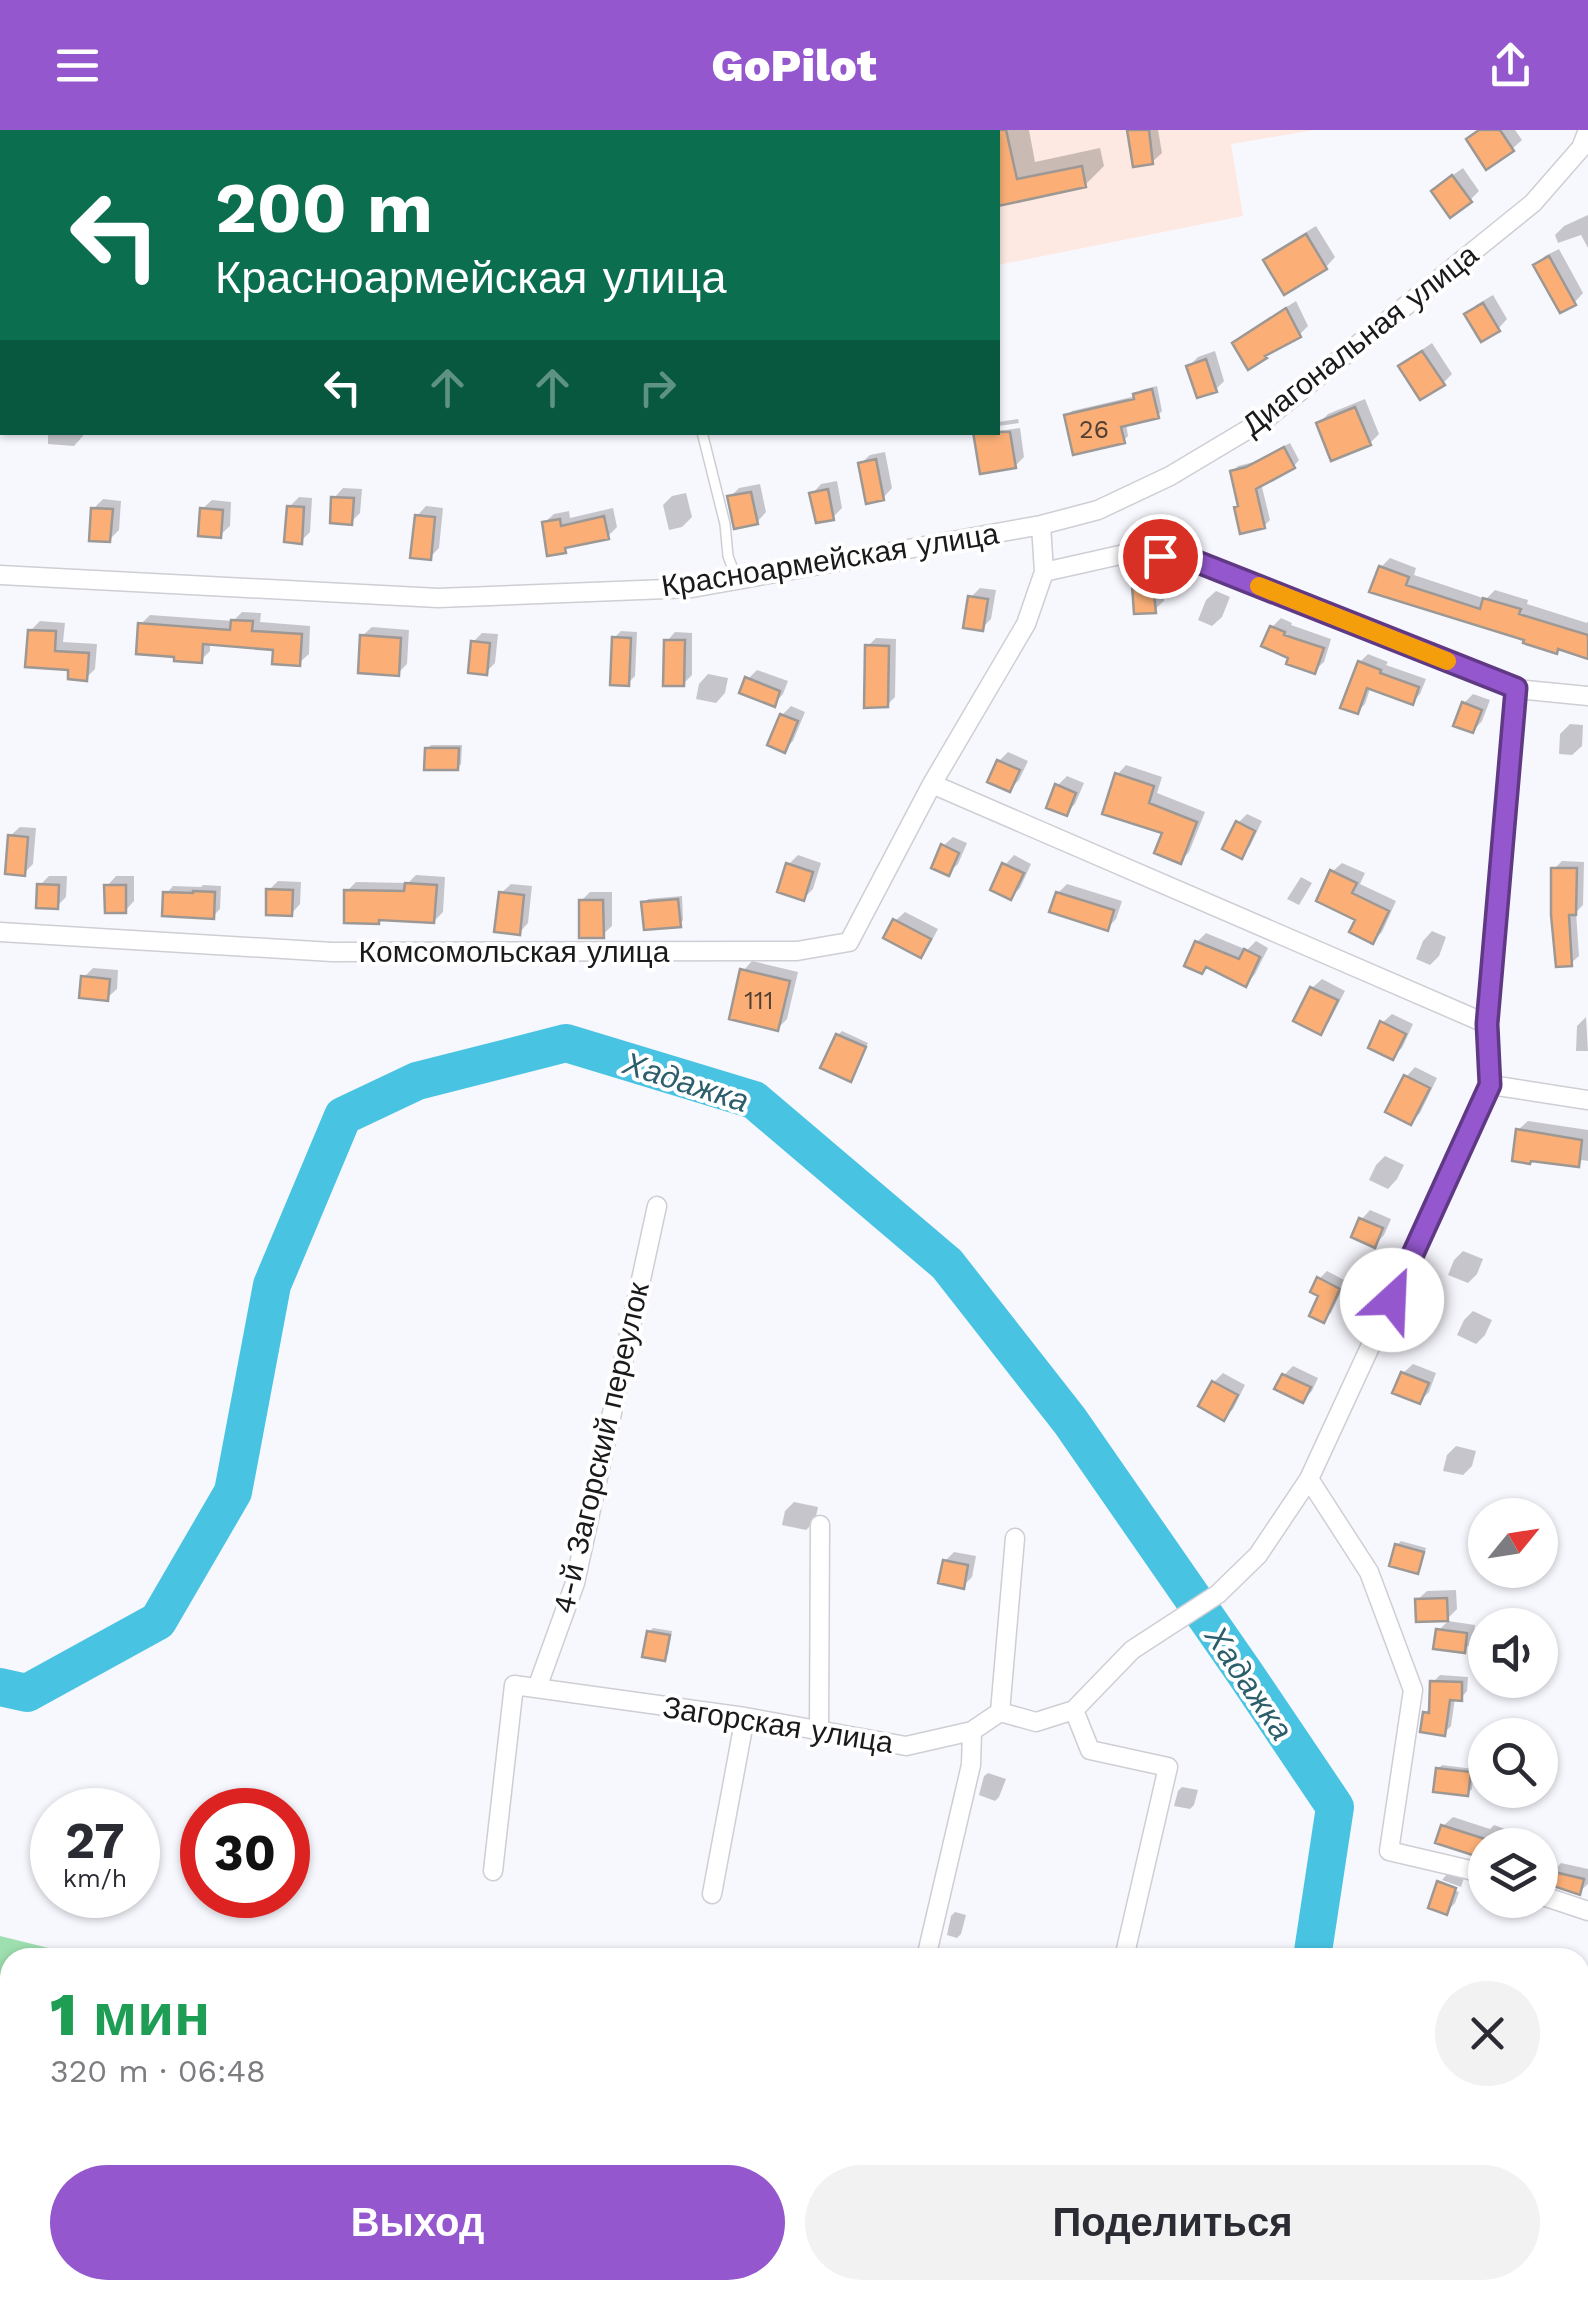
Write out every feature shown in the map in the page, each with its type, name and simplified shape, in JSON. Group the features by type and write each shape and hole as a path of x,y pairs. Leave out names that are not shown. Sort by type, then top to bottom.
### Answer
{"street":[{"name":"Диагональная улица","path":"1041,524 1098,510 1170,476 1267,418 1533,203 1580,148 1588,130"},
{"name":"Красноармейская улица","path":"0,575 438,598 692,588 1041,524 1044,572"},
{"path":"1044,572 1130,553 1190,559 1516,688 1588,696"},
{"name":"Комсомольская улица","path":"0,932 332,952 797,951 849,942 932,784 1026,624 1044,572"},
{"path":"1015,1538 1000,1712 1036,1722 1074,1710 1132,1650 1218,1594 1258,1555 1309,1479 1490,1085 1487,1024 1516,688"},
{"path":"932,784 1487,1024"},
{"path":"1490,1085 1588,1100"},
{"name":"4-й Загорский переулок","path":"538,1688 575,1583 656,1206"},
{"path":"1309,1479 1369,1572 1413,1690 1389,1851 1468,1870"},
{"path":"819,1730 820,1525"},
{"name":"Загорская улица","path":"494,1871 514,1685 746,1717 906,1746 972,1730 1000,1712"},
{"path":"1074,1710 1090,1750 1168,1767 1126,1948"},
{"path":"712,1894 746,1717"},
{"path":"928,1948 971,1765 972,1730"},
{"path":"1558,1900 1588,1911"}],"lane":[{"path":"703,435 736,580"}],"shaded area":[{"path":"1000,130 1314,130 1231,144 1243,216 1000,265"}],"green space":[{"path":"0,1936 49,1948 0,1948"}],"building":[{"path":"1000,130 1006,130 1017,179 1082,166 1086,187 1000,206"},
{"path":"1127,130 1149,130 1153,164 1133,167"},
{"path":"1479,130 1500,130 1514,151 1486,170 1466,139"},
{"path":"1452,175 1472,202 1450,218 1431,191"},
{"path":"1306,234 1327,269 1284,295 1263,260"},
{"path":"1549,256 1576,305 1560,313 1533,265"},
{"path":"1483,303 1500,331 1481,342 1464,314"},
{"path":"1286,308 1301,337 1248,370 1232,343"},
{"path":"1422,351 1445,385 1420,400 1398,366"},
{"path":"1206,359 1217,392 1197,398 1186,366"},
{"path":"1152,389 1159,418 1121,427 1125,443 1073,455 1064,415 1134,399 1133,394"},
{"path":"1355,407 1371,445 1331,461 1316,423"},
{"path":"1010,432 1016,468 980,474 974,435"},
{"path":"1284,447 1295,468 1256,489 1265,528 1240,534 1230,471"},
{"path":"876,459 884,500 866,504 858,463"},
{"path":"828,489 834,520 816,523 809,493"},
{"path":"751,492 758,524 734,529 727,496"},
{"path":"331,497 354,498 352,525 330,523"},
{"path":"287,506 304,507 302,544 284,542"},
{"path":"91,508 113,509 110,542 89,541"},
{"path":"200,508 223,510 221,538 198,536"},
{"path":"415,515 435,517 431,560 410,558"},
{"path":"604,516 609,539 547,556 542,522 560,519 561,526"},
{"path":"1379,566 1409,577 1406,585 1480,609 1483,598 1521,609 1519,614 1588,635 1588,659 1558,649 1557,654 1369,592"},
{"path":"1153,584 1156,613 1134,614 1132,585"},
{"path":"968,596 988,599 983,631 963,628"},
{"path":"231,620 253,621 252,631 302,634 300,666 272,664 273,650 203,644 202,663 136,654 138,623 230,630"},
{"path":"1270,626 1285,632 1284,635 1324,648 1315,674 1286,664 1288,658 1261,646"},
{"path":"28,630 56,631 55,651 89,653 87,681 68,679 68,670 25,667"},
{"path":"360,635 401,638 399,676 358,673"},
{"path":"612,637 631,638 629,686 610,685"},
{"path":"664,640 685,640 684,686 663,686"},
{"path":"471,641 490,643 487,675 468,673"},
{"path":"865,645 889,646 888,707 864,708"},
{"path":"1358,661 1419,687 1413,705 1367,688 1358,714 1340,708"},
{"path":"745,677 780,691 775,707 739,693"},
{"path":"1462,702 1482,710 1473,733 1453,726"},
{"path":"780,714 798,721 785,753 767,745"},
{"path":"425,748 459,748 458,770 424,770"},
{"path":"997,760 1020,770 1010,792 987,782"},
{"path":"1115,773 1154,786 1149,803 1197,822 1181,864 1154,853 1162,833 1102,814"},
{"path":"1055,784 1076,793 1067,816 1046,808"},
{"path":"1236,821 1255,831 1242,859 1222,849"},
{"path":"8,835 28,837 25,876 5,874"},
{"path":"941,844 959,853 949,876 931,868"},
{"path":"786,863 813,872 804,901 777,892"},
{"path":"1002,863 1024,873 1011,900 990,890"},
{"path":"1551,868 1577,868 1576,915 1569,915 1572,966 1556,967"},
{"path":"1330,870 1357,883 1352,893 1389,911 1373,944 1349,932 1355,920 1316,901"},
{"path":"405,883 437,885 434,923 344,923 344,890 404,891"},
{"path":"37,884 59,885 58,909 36,908"},
{"path":"104,885 126,885 126,913 105,913"},
{"path":"266,889 293,890 292,916 266,915"},
{"path":"163,892 215,892 214,919 162,916"},
{"path":"499,892 524,895 520,935 494,932"},
{"path":"1056,892 1114,910 1108,931 1049,912"},
{"path":"678,899 681,927 644,930 641,902"},
{"path":"579,900 603,900 604,938 579,938"},
{"path":"893,919 931,939 921,958 883,938"},
{"path":"1195,941 1239,959 1244,949 1260,957 1246,987 1206,967 1202,974 1184,966"},
{"path":"740,969 790,981 778,1031 729,1019"},
{"path":"81,976 110,979 108,1001 79,998"},
{"path":"1310,987 1338,1000 1321,1035 1293,1021"},
{"path":"1380,1021 1406,1034 1393,1060 1368,1048"},
{"path":"836,1034 866,1047 851,1082 820,1068"},
{"path":"1404,1075 1430,1088 1411,1125 1385,1112"},
{"path":"1516,1129 1582,1140 1579,1167 1512,1161"},
{"path":"1359,1218 1383,1228 1375,1248 1351,1237"},
{"path":"1317,1277 1340,1289 1324,1323 1309,1316 1318,1296 1310,1292"},
{"path":"1401,1372 1429,1383 1420,1404 1392,1393"},
{"path":"1282,1374 1311,1387 1303,1403 1274,1389"},
{"path":"1212,1381 1238,1395 1224,1421 1198,1406"},
{"path":"1395,1544 1424,1552 1418,1574 1389,1566"},
{"path":"943,1560 968,1565 964,1589 938,1583"},
{"path":"1447,1598 1448,1621 1416,1622 1415,1599"},
{"path":"1436,1629 1467,1633 1465,1653 1433,1649"},
{"path":"647,1631 670,1635 665,1661 642,1657"},
{"path":"1430,1681 1462,1682 1462,1701 1450,1700 1445,1736 1420,1732 1423,1712 1429,1713"},
{"path":"1436,1768 1468,1772 1468,1796 1433,1792"},
{"path":"1441,1825 1468,1834 1468,1854 1435,1843"},
{"path":"1558,1873 1584,1879 1580,1895 1558,1888"},
{"path":"1437,1881 1456,1888 1447,1915 1428,1908"}],"waterway":[{"name":"Хадажка","path":"0,1687 27,1693 158,1621 233,1492 272,1285 343,1116 417,1081 566,1043 754,1100 947,1264 1070,1421 1335,1807 1314,1948"}],"slow traffic":[{"path":"1259,586 1447,661"}],"route":[{"path":"1160,556 1190,559 1516,688 1487,1024 1490,1085 1392,1300"}]}
